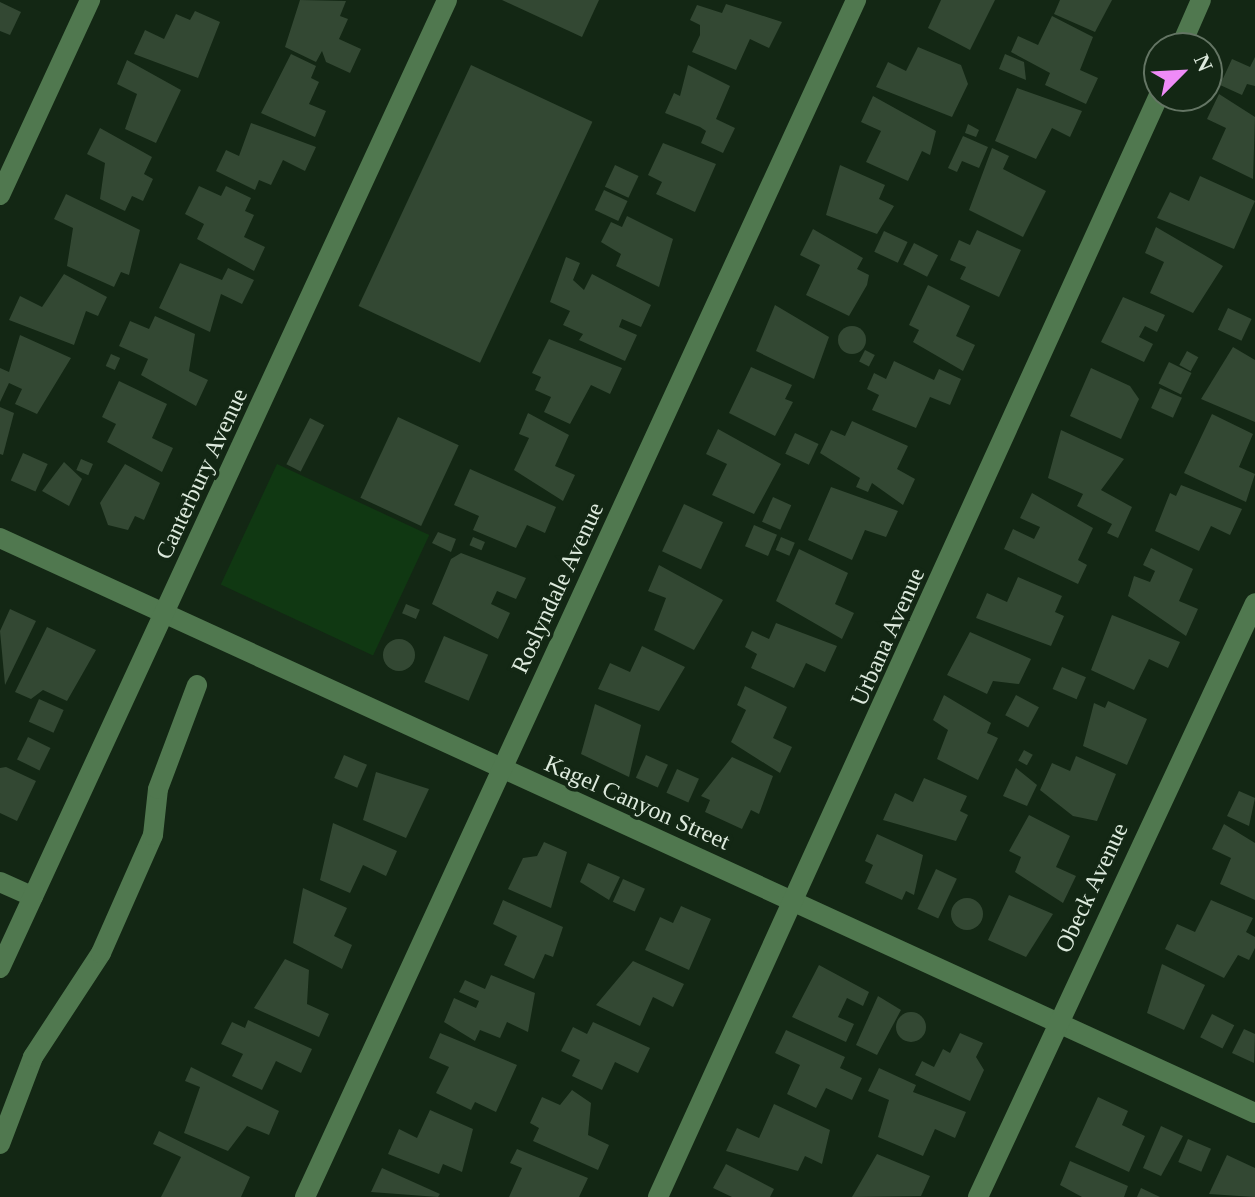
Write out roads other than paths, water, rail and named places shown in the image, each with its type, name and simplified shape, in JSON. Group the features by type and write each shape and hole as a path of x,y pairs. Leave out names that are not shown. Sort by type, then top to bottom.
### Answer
{"street":[{"path":"0,195 90,0"},
{"name":"Canterbury Avenue","path":"0,968 167,613 447,0"},
{"name":"Roslyndale Avenue","path":"305,1197 856,0"},
{"path":"1187,32 1201,0"},
{"name":"Urbana Avenue","path":"658,1197 798,903 1151,112"},
{"name":"Kagel Canyon Street","path":"0,538 502,771 1255,1113"},
{"name":"Obeck Avenue","path":"978,1197 1255,603"},
{"path":"0,1144 33,1057 101,953 153,835 158,789 197,685"},
{"path":"0,882 33,897"}]}
